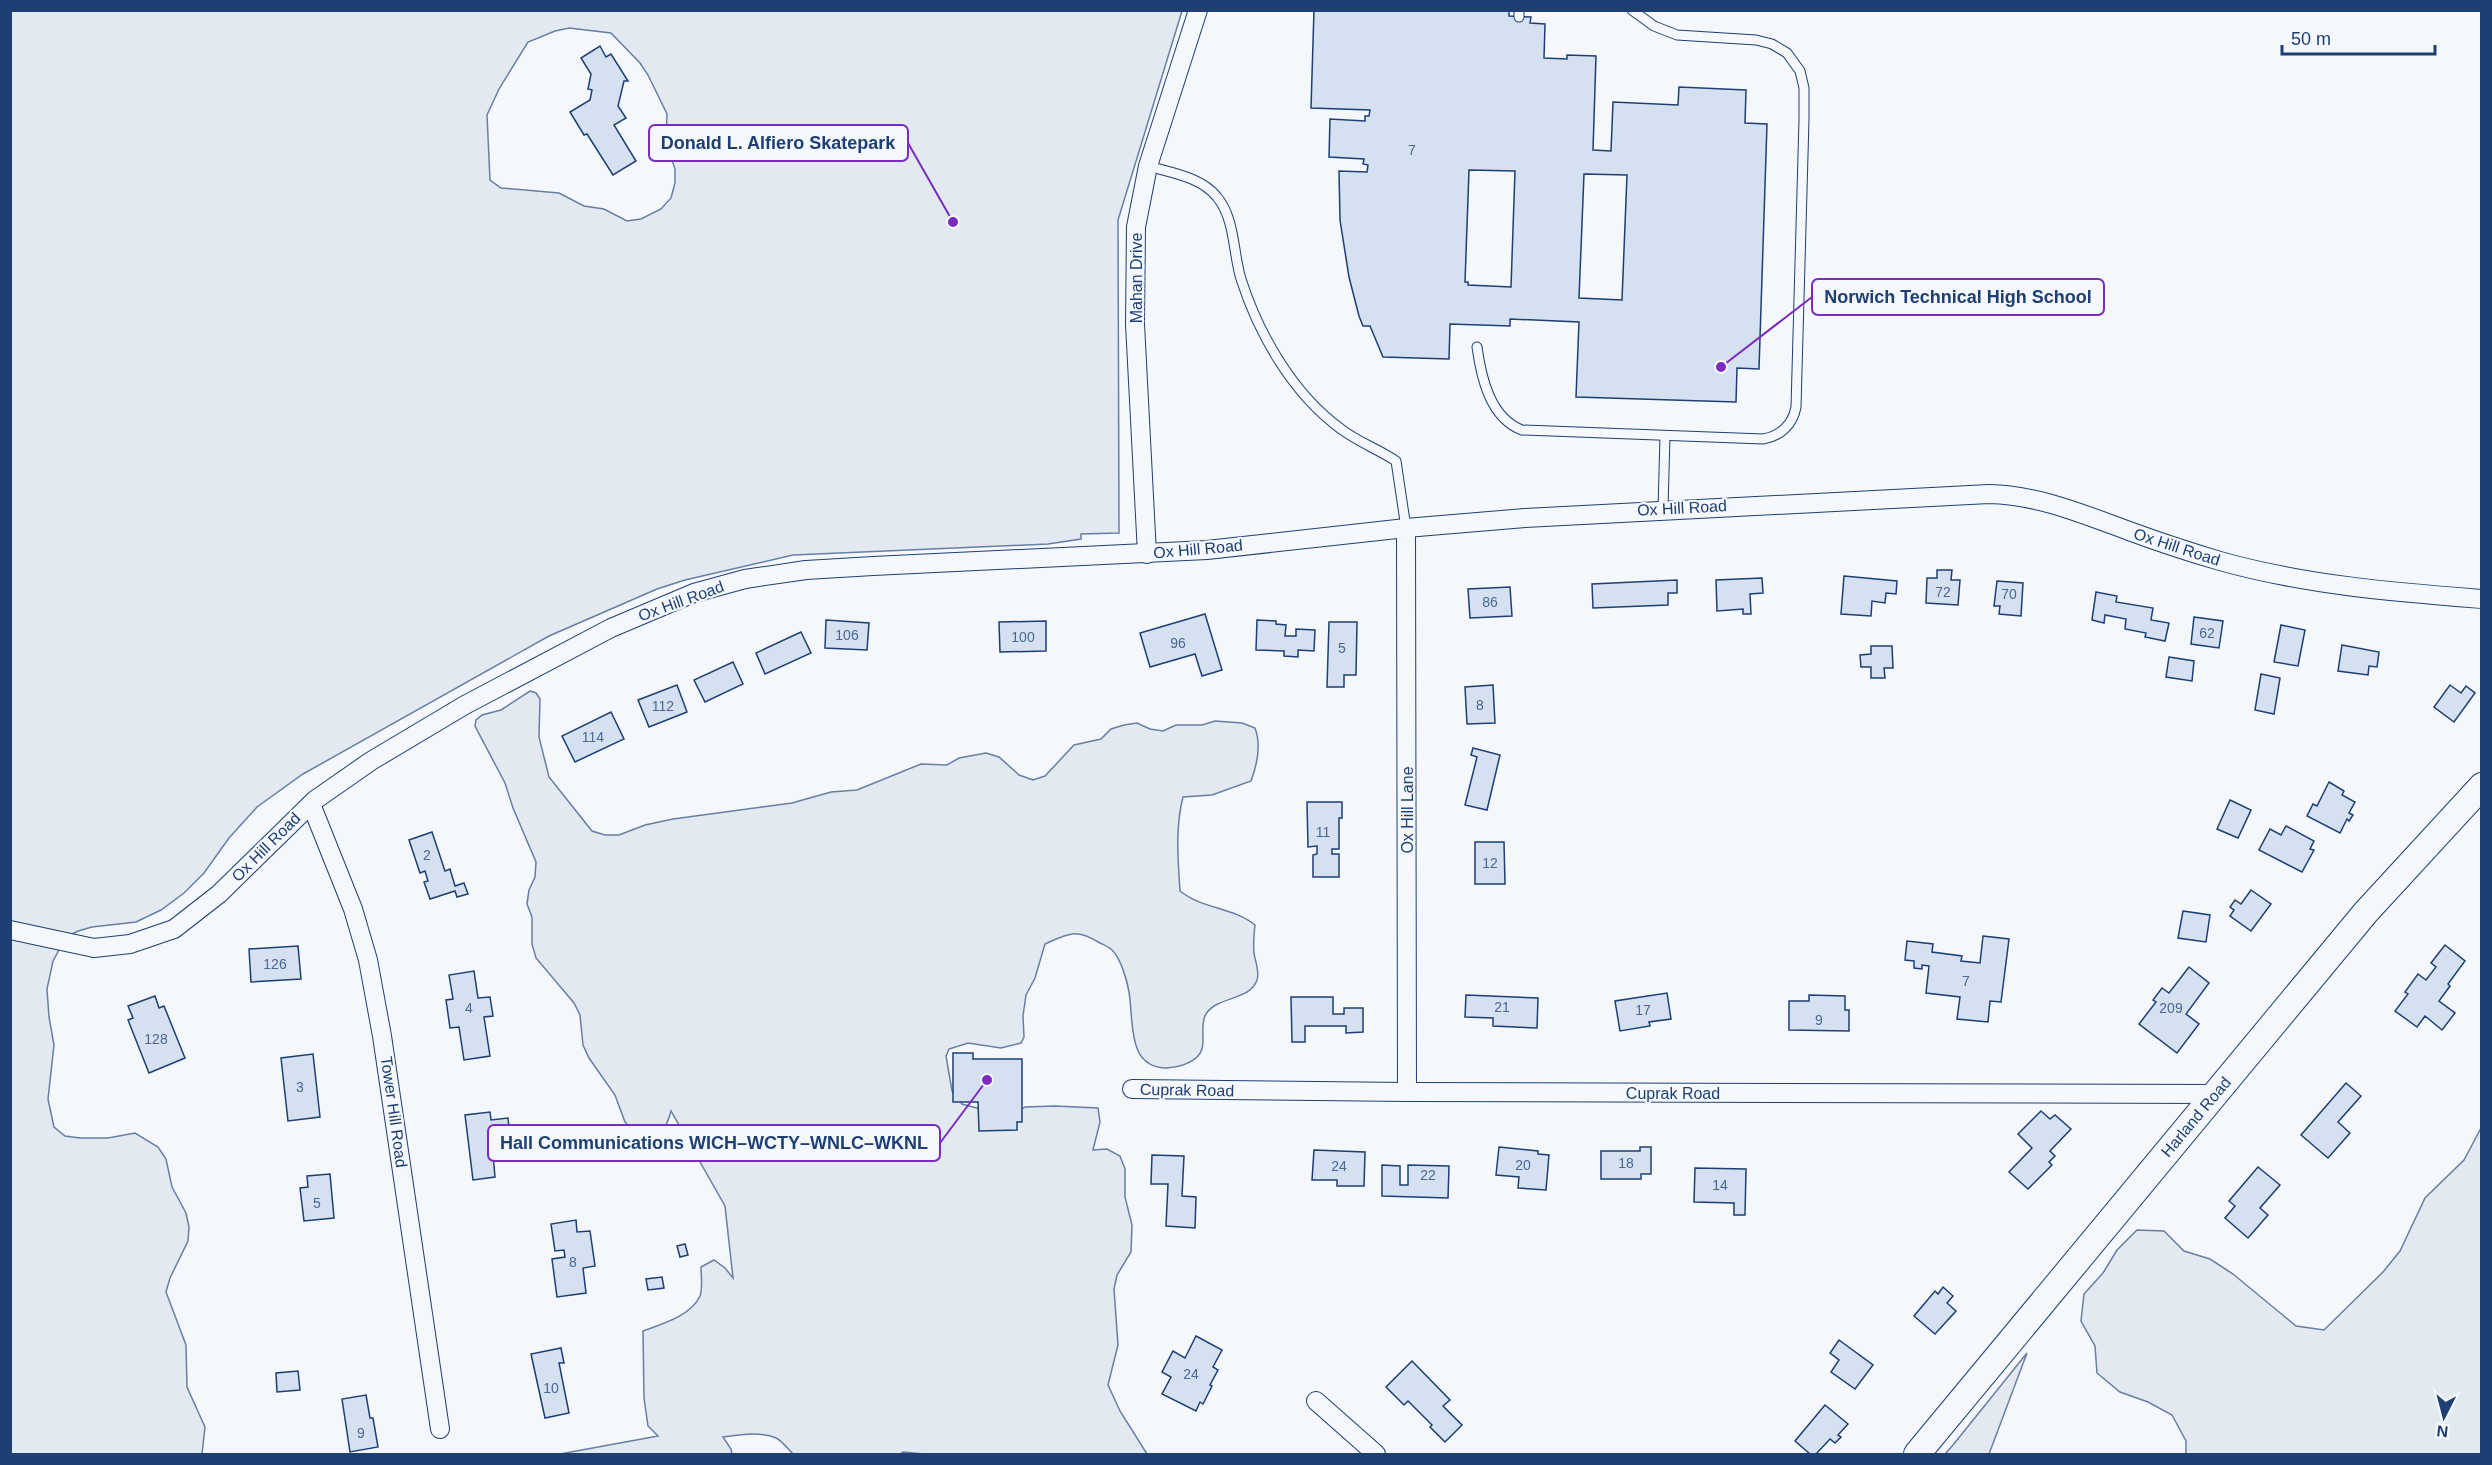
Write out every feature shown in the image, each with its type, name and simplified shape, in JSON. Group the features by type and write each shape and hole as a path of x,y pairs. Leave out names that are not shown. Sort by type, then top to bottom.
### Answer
{"main road":[{"name":"Harland Road","path":"1917,1455 2366,912 2481,786"}],"street":[{"name":"Mahan Drive","path":"1147,554 1134,285 1137,216 1148,166 1198,10"},
{"name":"Ox Hill Road","path":"10,930 94,948 122,945 164,934 183,924 219,894 310,804 354,771 474,700 611,627 669,602 715,586 806,570 1207,550 1406,528 1663,509 1942,494 2003,494 2058,506 2182,550 2248,568 2366,590 2481,600"},
{"name":"Ox Hill Lane","path":"1406,528 1407,1092"},
{"name":"Tower Hill Road","path":"310,804 353,909 368,960 384,1047 440,1429"},
{"name":"Cuprak Road","path":"1132,1089 2215,1095"},
{"path":"1316,1401 1376,1455"}],"lane":[{"path":"1477,347 1481,372 1500,415 1515,428 1528,431 1763,439 1781,432 1793,418 1797,395 1804,88 1800,71 1793,59 1773,44 1756,40 1677,35 1654,26 1632,10"},
{"path":"1148,166 1195,180 1211,190 1219,199 1229,221 1243,283 1264,334 1285,368 1322,412 1344,432 1396,460 1406,528"},
{"path":"1663,509 1665,436"}],"shaded area":[{"path":"10,11 1182,11 1118,220 1119,533 1081,534 1081,539 1048,544 793,555 685,580 657,589 549,636 303,774 257,807 229,838 204,873 184,893 161,910 136,922 92,927 66,937 53,961 47,989 54,1045 48,1099 54,1127 65,1136 80,1138 108,1138 135,1133 158,1147 166,1159 172,1187 186,1213 189,1227 188,1241 170,1278 166,1292 186,1345 187,1387 205,1427 202,1454 11,1454","holes":["569,28 611,33 640,63 667,114 666,142 675,169 675,183 671,198 661,209 641,219 627,221 604,209 584,206 559,193 501,188 490,180 487,115 499,89 528,42"]},
{"path":"530,691 536,693 540,699 539,737 549,777 592,831 605,835 619,835 645,825 673,819 792,803 831,792 857,790 921,764 947,765 959,758 986,753 999,757 1019,775 1033,780 1045,776 1074,745 1101,739 1111,729 1124,725 1137,723 1150,729 1163,731 1176,725 1202,725 1215,721 1242,723 1255,728 1258,754 1251,781 1212,795 1183,797 1180,809 1178,844 1180,891 1255,925 1254,950 1258,970 1257,980 1248,992 1218,1004 1206,1014 1201,1052 1197,1057 1183,1065 1167,1068 1154,1066 1144,1060 1134,1040 1128,987 1118,959 1106,946 1085,935 1078,934 1060,937 1045,944 1035,978 1026,995 1023,1016 1024,1037 1021,1043 1001,1048 968,1043 949,1049 946,1056 952,1091 962,1104 1006,1116 1025,1107 1098,1108 1100,1122 1093,1150 1107,1149 1120,1156 1125,1169 1125,1197 1132,1225 1131,1252 1117,1275 1114,1289 1118,1345 1108,1385 1120,1411 1147,1454 924,1454 903,1452 900,1454 793,1454 776,1438 757,1434 723,1437 732,1454 560,1454 658,1436 648,1426 644,1398 643,1331 683,1314 696,1303 701,1293 701,1267 714,1260 733,1278 725,1206 671,1111 664,1129 647,1140 635,1133 625,1122 615,1095 589,1058 583,1045 580,1015 574,1003 536,958 532,944 532,917 527,904 529,890 535,877 536,862 505,783 475,726 476,720 482,715 501,710"},
{"path":"2481,1128 2481,1454 2186,1454 2186,1441 2172,1415 2148,1402 2120,1392 2097,1373 2095,1346 2081,1321 2084,1294 2103,1273 2117,1250 2137,1230 2164,1231 2184,1251 2210,1259 2233,1274 2296,1326 2324,1330 2383,1272 2400,1251 2425,1198 2464,1160"},
{"path":"2027,1353 1989,1454 1945,1454 1953,1445"}],"building":[{"path":"1314,10 1509,10 1509,16 1531,17 1530,23 1545,24 1544,58 1567,59 1567,55 1596,56 1593,150 1611,151 1613,102 1678,105 1679,87 1746,90 1745,123 1767,124 1759,369 1737,368 1736,402 1576,397 1579,322 1510,319 1510,326 1450,324 1449,359 1383,357 1370,326 1363,326 1359,316 1349,277 1340,220 1339,171 1367,172 1368,165 1363,164 1364,159 1329,157 1330,119 1365,121 1365,116 1369,116 1370,110 1311,108","holes":["1469,170 1515,171 1511,287 1468,285 1468,282 1465,282","1584,174 1627,175 1622,300 1579,298"]},
{"path":"600,46 606,57 611,54 628,81 624,81 618,106 626,118 614,125 636,161 613,175 570,112 590,100 592,90 588,89 591,74 581,58"},
{"path":"1937,570 1952,570 1951,580 1960,580 1958,605 1926,603 1927,578 1937,578"},
{"path":"1844,576 1897,581 1896,594 1886,593 1885,603 1872,601 1871,616 1841,614"},
{"path":"1762,578 1763,593 1750,594 1751,614 1743,614 1743,609 1717,611 1716,580"},
{"path":"1677,580 1677,593 1668,593 1668,605 1593,608 1592,584"},
{"path":"1997,581 2023,583 2021,616 1999,614 2000,606 1994,606"},
{"path":"1510,587 1512,616 1470,618 1468,589"},
{"path":"2096,592 2117,596 2116,602 2153,608 2151,620 2169,623 2165,641 2145,637 2146,633 2125,629 2126,619 2105,615 2104,623 2092,620"},
{"path":"1205,614 1222,670 1202,676 1195,654 1150,667 1140,633"},
{"path":"2194,617 2223,621 2219,648 2191,644"},
{"path":"826,620 869,623 867,650 825,648"},
{"path":"1257,620 1276,621 1276,624 1286,625 1285,636 1296,636 1296,629 1315,630 1314,651 1298,650 1298,657 1284,656 1284,651 1256,650"},
{"path":"1046,621 1046,651 1000,652 999,622"},
{"path":"1329,622 1357,622 1356,675 1344,675 1344,687 1327,687"},
{"path":"2281,625 2305,630 2298,666 2274,662"},
{"path":"801,632 811,653 765,674 756,653"},
{"path":"2342,645 2379,652 2377,667 2369,666 2368,675 2338,671"},
{"path":"1871,646 1892,646 1893,668 1884,668 1885,678 1871,678 1871,667 1861,667 1860,655 1871,654"},
{"path":"2169,657 2194,661 2192,681 2166,677"},
{"path":"733,662 743,684 705,702 694,680"},
{"path":"2261,674 2280,678 2274,714 2255,710"},
{"path":"677,685 687,712 649,727 638,700"},
{"path":"1493,685 1495,723 1467,724 1465,687"},
{"path":"2450,685 2461,693 2466,686 2475,693 2454,722 2434,707"},
{"path":"611,712 624,739 575,762 562,736"},
{"path":"1473,748 1500,755 1487,810 1465,805 1477,757 1471,755"},
{"path":"2329,782 2344,791 2342,795 2355,802 2349,813 2353,815 2349,821 2347,819 2340,833 2307,816 2313,804 2317,806"},
{"path":"2230,800 2251,810 2238,838 2217,829"},
{"path":"1307,802 1342,802 1342,818 1339,818 1339,849 1332,849 1332,854 1339,854 1339,877 1313,877 1313,855 1317,854 1317,846 1308,847"},
{"path":"2286,826 2314,841 2310,849 2314,850 2302,872 2259,850 2270,829 2281,835"},
{"path":"432,832 445,871 450,869 455,886 464,883 468,894 457,897 455,891 430,899 424,882 428,881 425,871 420,873 409,840"},
{"path":"1475,842 1504,842 1505,884 1475,884"},
{"path":"2251,890 2271,904 2251,931 2230,916 2234,910 2230,907 2235,900 2241,904"},
{"path":"2183,911 2210,915 2206,942 2178,938"},
{"path":"1983,936 2009,939 2001,1002 1990,1001 1988,1022 1957,1019 1960,997 1926,993 1929,966 1922,965 1922,969 1914,968 1914,961 1905,960 1907,941 1933,944 1932,952 1962,956 1961,961 1980,963"},
{"path":"2445,945 2465,961 2439,1001 2455,1013 2442,1030 2425,1016 2417,1027 2395,1011 2408,994 2405,992 2418,974 2426,980 2436,967 2431,963"},
{"path":"298,946 301,979 251,982 249,949"},
{"path":"2189,967 2209,983 2186,1014 2199,1024 2177,1053 2139,1024 2156,1002 2153,1000 2162,988 2169,993"},
{"path":"474,971 478,998 490,997 493,1016 484,1017 490,1056 464,1060 459,1027 450,1028 446,1000 453,999 449,975"},
{"path":"1667,993 1671,1019 1649,1022 1650,1026 1620,1031 1615,1001"},
{"path":"1466,995 1538,998 1537,1028 1493,1026 1493,1018 1465,1017"},
{"path":"1809,995 1845,996 1845,1010 1849,1010 1849,1031 1789,1030 1789,1001 1809,1001"},
{"path":"155,996 159,1008 164,1006 185,1058 149,1073 128,1020 133,1018 128,1006"},
{"path":"1291,997 1333,997 1333,1014 1344,1014 1344,1008 1363,1008 1363,1032 1346,1033 1346,1026 1305,1026 1305,1042 1292,1042"},
{"path":"953,1053 973,1053 973,1059 1022,1059 1022,1122 1017,1122 1017,1130 979,1131 978,1102 953,1102"},
{"path":"313,1054 320,1117 288,1121 281,1058"},
{"path":"2346,1083 2361,1096 2338,1122 2350,1133 2328,1158 2301,1135"},
{"path":"2041,1111 2050,1119 2055,1115 2071,1129 2050,1151 2055,1156 2049,1162 2052,1165 2028,1189 2009,1172 2032,1148 2018,1134"},
{"path":"490,1112 491,1120 508,1118 510,1136 503,1137 505,1152 493,1154 495,1177 473,1180 465,1115"},
{"path":"1499,1147 1538,1151 1538,1154 1549,1155 1546,1190 1518,1188 1519,1177 1496,1175"},
{"path":"1640,1147 1651,1147 1651,1174 1641,1174 1641,1179 1601,1179 1601,1151 1640,1151"},
{"path":"1314,1150 1365,1152 1364,1186 1337,1186 1337,1180 1312,1180"},
{"path":"1152,1155 1184,1156 1182,1196 1196,1197 1195,1228 1166,1226 1168,1184 1151,1184"},
{"path":"1382,1165 1400,1166 1400,1185 1408,1185 1408,1165 1449,1166 1448,1198 1382,1196"},
{"path":"2258,1167 2280,1185 2260,1208 2268,1215 2248,1238 2225,1218 2235,1206 2229,1201"},
{"path":"1695,1168 1746,1169 1745,1215 1734,1215 1734,1203 1694,1202"},
{"path":"330,1174 334,1218 304,1221 300,1188 308,1187 307,1176"},
{"path":"576,1220 577,1232 590,1231 595,1266 583,1268 586,1293 557,1297 552,1259 565,1257 564,1250 555,1251 551,1224"},
{"path":"685,1244 688,1255 680,1257 677,1246"},
{"path":"662,1277 664,1288 648,1290 646,1279"},
{"path":"1943,1287 1953,1296 1947,1303 1956,1311 1935,1334 1914,1316 1935,1291 1938,1294"},
{"path":"1196,1336 1222,1350 1213,1367 1218,1370 1210,1385 1212,1386 1203,1404 1200,1402 1196,1411 1162,1394 1171,1377 1162,1372 1173,1351 1185,1358"},
{"path":"1839,1340 1873,1365 1855,1389 1831,1372 1839,1360 1830,1353"},
{"path":"561,1348 564,1363 559,1363 569,1413 545,1418 531,1354"},
{"path":"1412,1361 1450,1400 1443,1406 1462,1425 1445,1442 1408,1401 1404,1405 1386,1387"},
{"path":"298,1371 300,1390 277,1392 276,1373"},
{"path":"366,1395 378,1447 350,1452 342,1399"},
{"path":"1825,1405 1848,1424 1838,1435 1841,1437 1835,1443 1830,1439 1816,1454 1810,1454 1795,1441"}],"place":[{"name":"Donald L. Alfiero Skatepark","path":"953,222"},
{"name":"Norwich Technical High School","path":"1721,367"},
{"name":"Hall Communications WICH–WCTY–WNLC–WKNL","path":"987,1080"}]}
